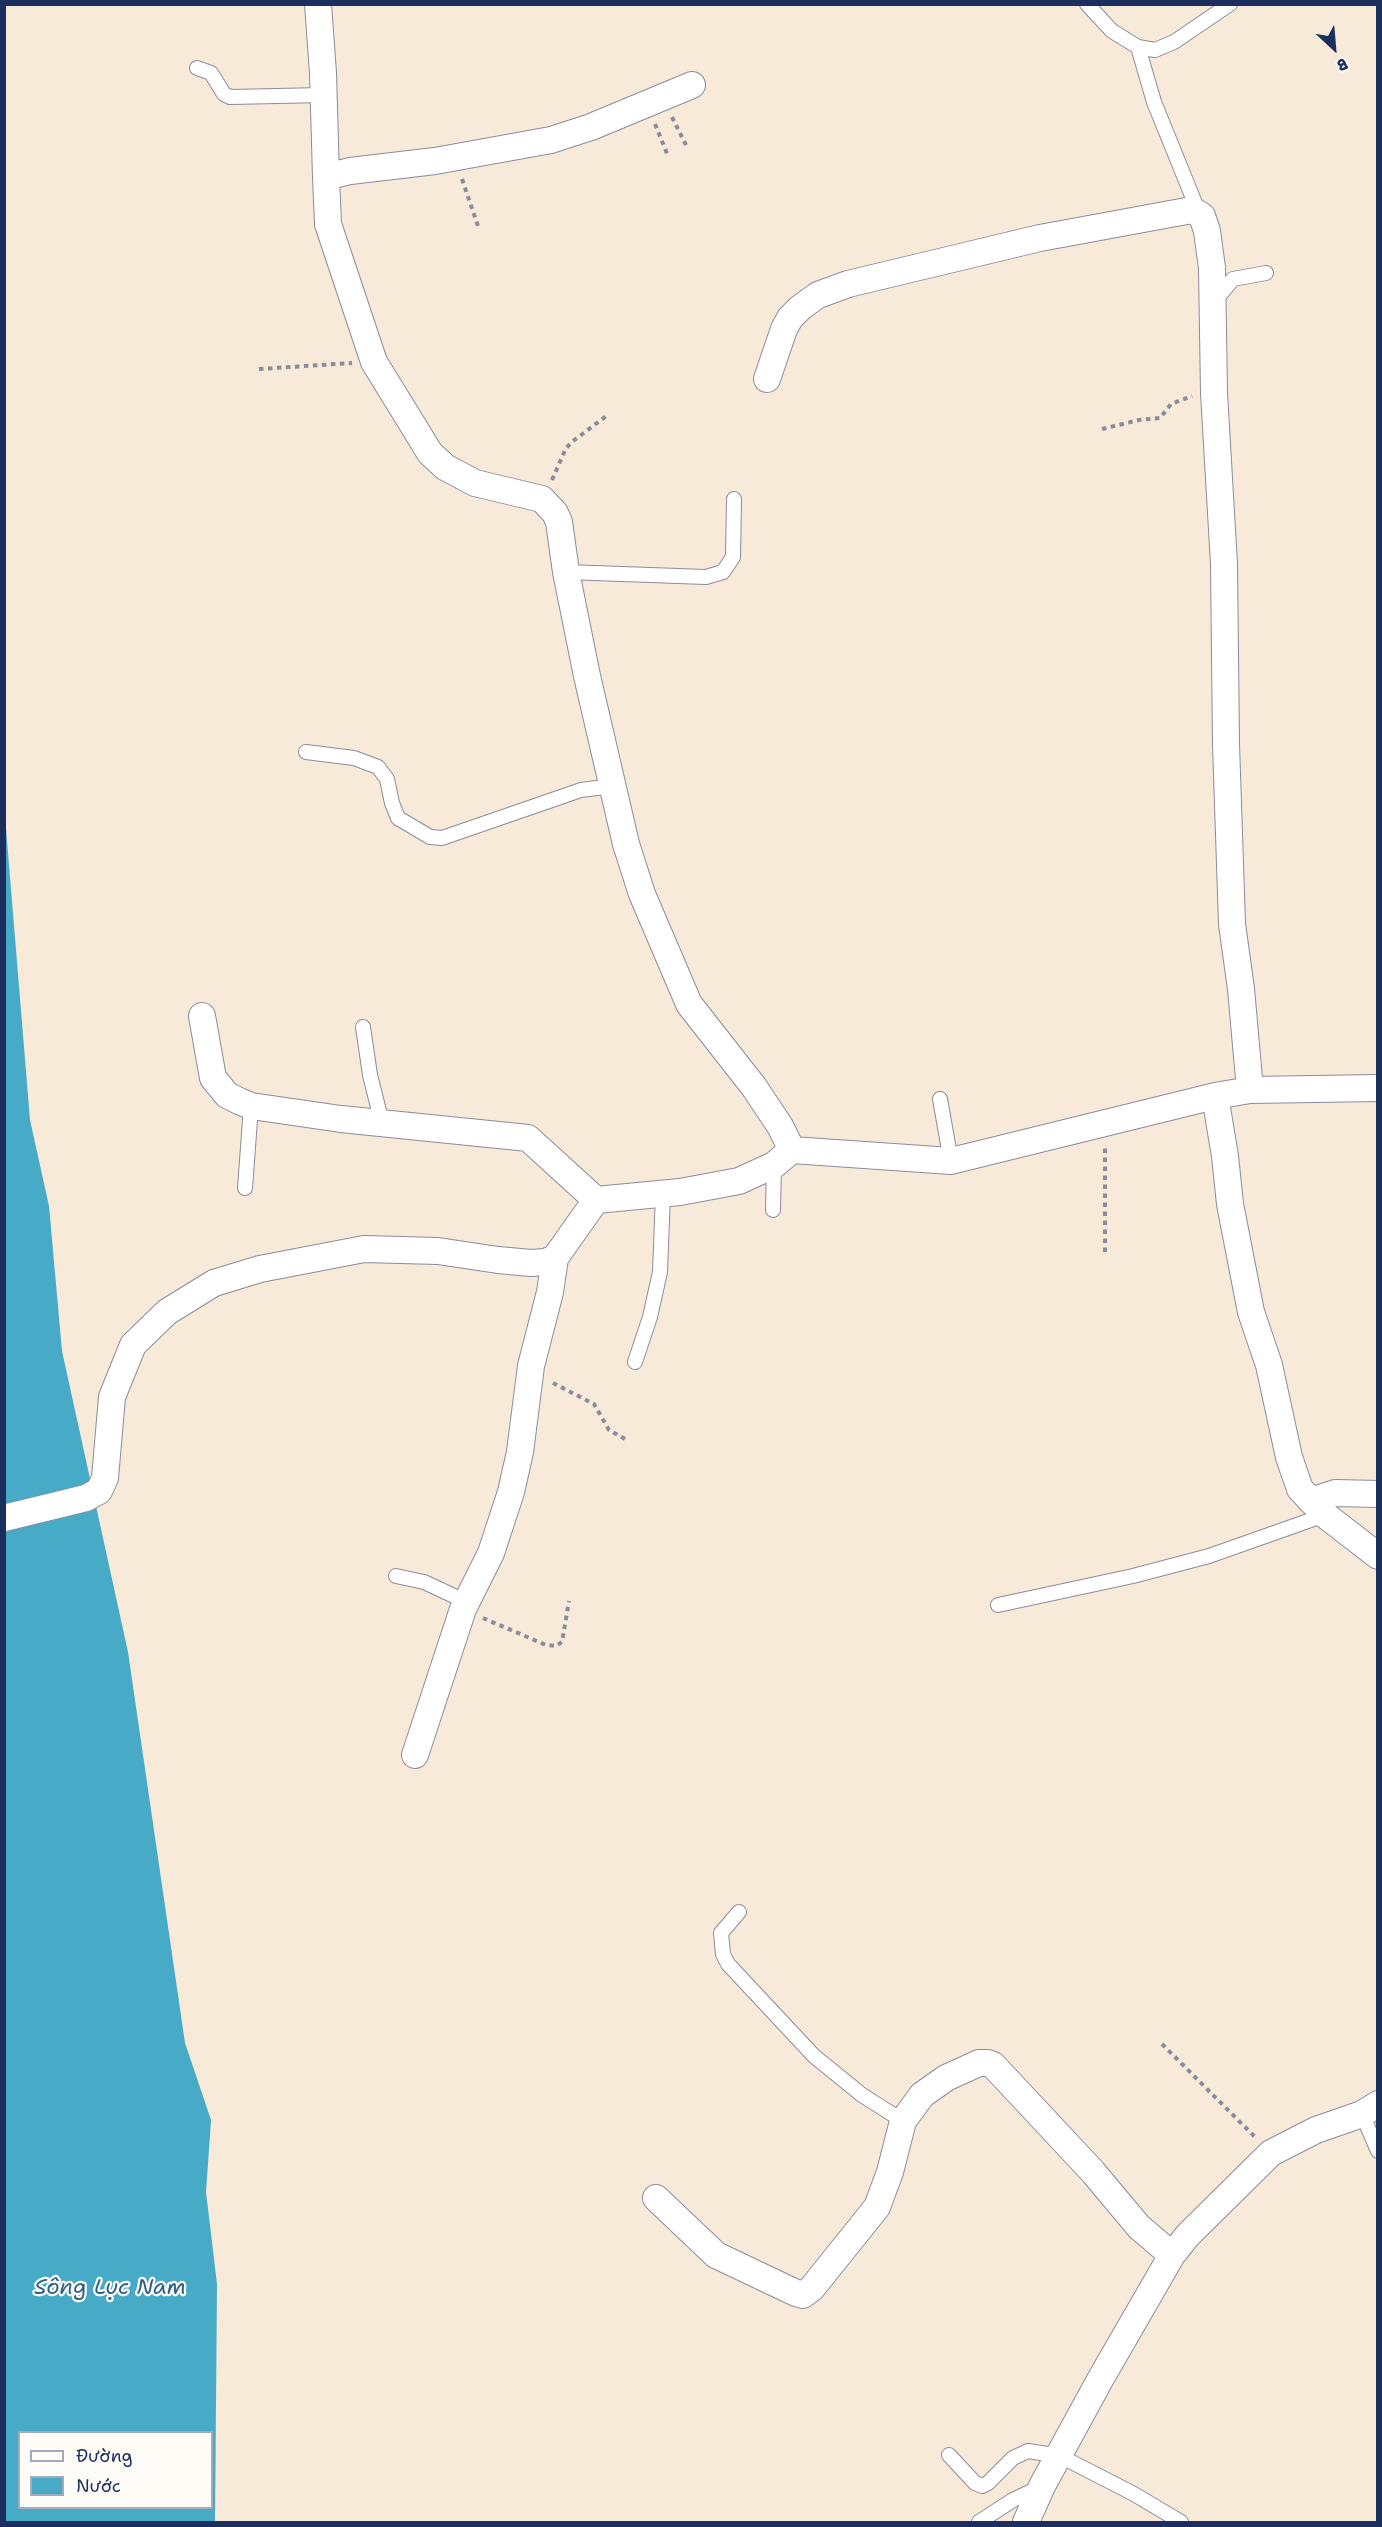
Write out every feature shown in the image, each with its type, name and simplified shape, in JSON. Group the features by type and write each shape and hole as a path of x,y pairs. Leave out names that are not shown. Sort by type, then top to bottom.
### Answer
{"street":[{"path":"318,4 324,95 328,224 374,362 419,438 430,453 445,467 475,483 542,499 560,522 566,572 612,786 626,844 642,894 679,986 698,1017 754,1087 780,1126 783,1158"},
{"path":"326,177 350,171 454,158 551,140 591,127 692,85"},
{"path":"767,379 790,318 818,295 848,284 1040,238 1192,210 1199,213 1206,223 1212,268 1214,393 1224,564 1226,744 1232,924 1241,989 1250,1090"},
{"path":"202,1016 216,1083 227,1095 251,1106 382,1123 528,1138 596,1200 663,1194 739,1181 783,1158 951,1161 1215,1095 1250,1090 1377,1089"},
{"path":"1215,1095 1230,1204 1251,1312 1269,1365 1289,1457 1300,1489 1318,1508 1377,1556"},
{"path":"415,1755 465,1606 491,1553 511,1492 520,1452 531,1366 550,1292 555,1258 596,1200"},
{"path":"4,1518 86,1498 99,1491 105,1478 112,1397 133,1346 167,1312 214,1283 260,1269 364,1249 438,1251 531,1263 555,1258"},
{"path":"1318,1508 1335,1493 1377,1494"},
{"path":"656,2198 716,2255 796,2294 803,2295 812,2288 877,2207 890,2172 903,2121 922,2094 946,2078 979,2063 993,2065 1093,2172 1139,2227 1172,2255"},
{"path":"1026,2523 1042,2486 1101,2378 1172,2255 1188,2235 1271,2154 1316,2130 1370,2109"}],"lane":[{"path":"1088,4 1112,31 1138,47 1155,50 1174,42 1230,4"},
{"path":"1138,47 1154,102 1199,213"},
{"path":"197,68 211,74 224,94 230,97 324,95"},
{"path":"1212,304 1233,279 1266,273"},
{"path":"566,572 706,577 723,572 733,557 734,499"},
{"path":"306,752 354,758 378,767 387,779 398,818 430,837 442,838 581,790 612,786"},
{"path":"363,1027 370,1075 382,1123"},
{"path":"940,1099 951,1161"},
{"path":"245,1188 251,1106"},
{"path":"773,1210 783,1158"},
{"path":"635,1362 650,1317 660,1272 663,1194"},
{"path":"998,1605 1133,1576 1209,1556 1318,1508"},
{"path":"396,1576 424,1582 465,1606"},
{"path":"740,1912 721,1933 723,1954 728,1964 814,2056 862,2095 903,2121"},
{"path":"1370,2109 1377,2151"},
{"path":"949,2455 975,2483 982,2486 1013,2458 1028,2451 1060,2456 1134,2494 1181,2523"},
{"path":"979,2523 1013,2500 1042,2486"}],"path":[{"path":"655,100 687,147"},
{"path":"655,100 668,156"},
{"path":"454,158 479,229"},
{"path":"259,369 374,362"},
{"path":"1102,429 1138,420 1160,418 1171,404 1178,400 1214,393"},
{"path":"542,499 566,448 609,414"},
{"path":"1105,1124 1105,1252"},
{"path":"531,1366 554,1384 594,1404 609,1430 625,1439"},
{"path":"465,1606 546,1645 556,1646 562,1642 569,1601"},
{"path":"1162,2044 1271,2154"}],"water":[{"name":"Sông Lục Nam","path":"4,804 30,1120 49,1206 62,1351 128,1652 185,2043 211,2120 206,2192 217,2284 215,2522 5,2522"}]}
